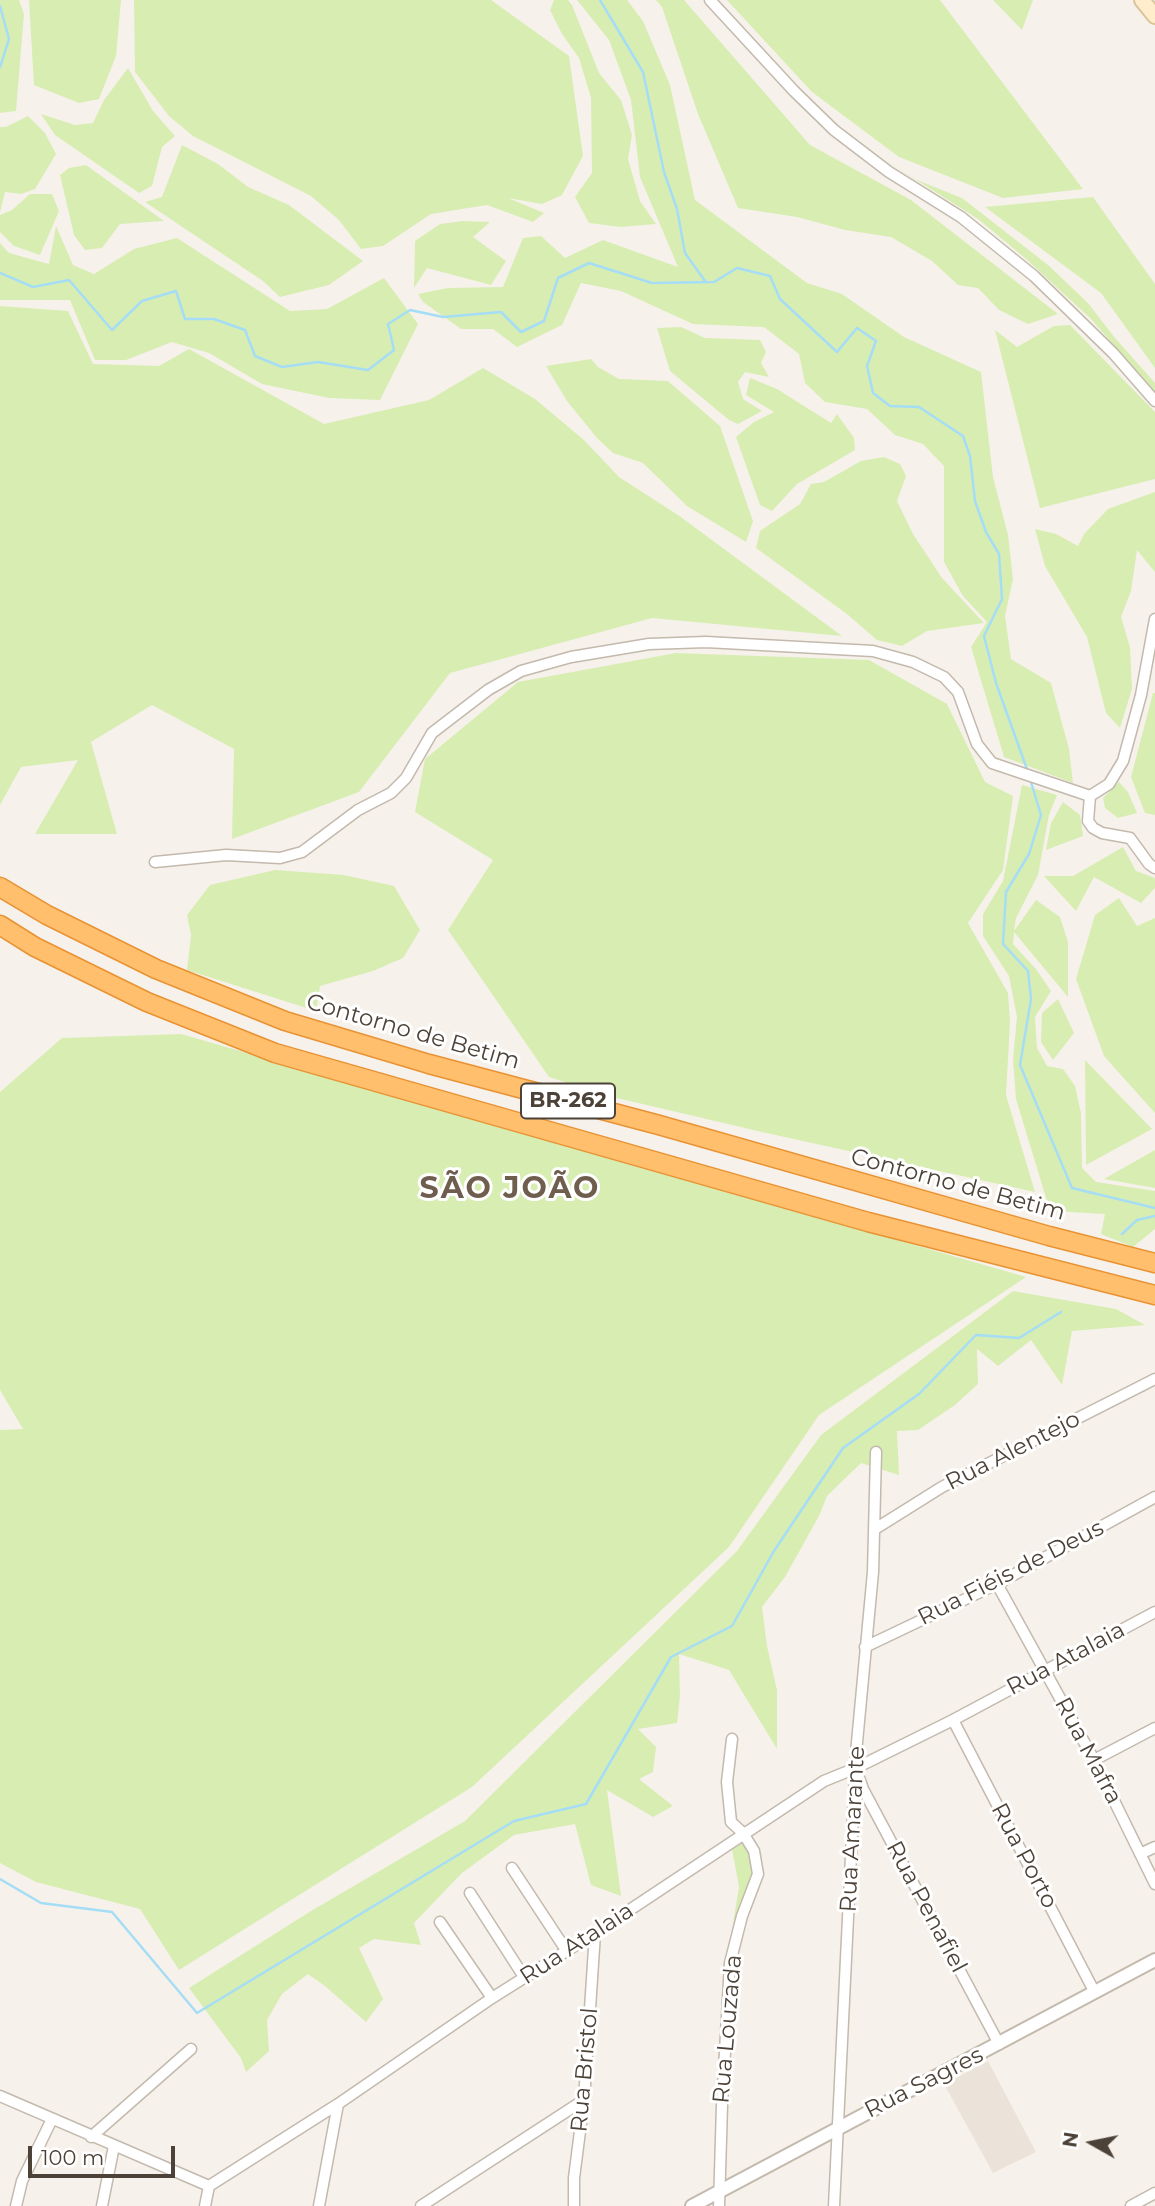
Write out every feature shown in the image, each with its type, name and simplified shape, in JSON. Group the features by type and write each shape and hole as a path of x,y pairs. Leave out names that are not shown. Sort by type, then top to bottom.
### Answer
{"highway":[{"name":"Contorno de Betim","path":"0,887 47,915 156,969 285,1021 429,1064 1155,1263"},
{"name":"BR-262","path":"0,925 35,947 147,1002 275,1053 868,1222 1155,1295"}],"main road":[{"path":"1142,0 1155,16"}],"street":[{"path":"709,0 840,136 889,172 961,217 1034,276 1103,343 1155,401"},
{"path":"1090,796 1109,784 1123,761 1141,695 1155,619"},
{"path":"155,862 226,855 280,858 302,852 358,810 391,793 406,778 432,733 488,690 521,671 571,657 649,644 706,642 873,651 913,662 944,677 958,692 977,744 992,763 1090,796"},
{"path":"1145,667 1155,676"},
{"path":"1090,796 1088,821 1093,828 1102,833 1130,838 1155,868"},
{"name":"Rua Alentejo","path":"875,1529 942,1487 1155,1378"},
{"name":"Rua Amarante","path":"834,2206 856,1768 875,1529 876,1452"},
{"name":"Rua Fiéis de Deus","path":"865,1647 997,1584 1155,1497"},
{"name":"Rua Mafra","path":"997,1584 1094,1760 1155,1884"},
{"name":"Rua Atalaia","path":"209,2186 338,2104 492,1998 596,1933 824,1781 953,1720 1155,1612"},
{"name":"Rua Porto","path":"953,1720 1094,1991"},
{"path":"1094,1760 1155,1728"},
{"name":"Rua Louzada","path":"719,2206 730,1963 742,1916 758,1874 754,1851 743,1833 732,1822 727,1782 732,1739"},
{"name":"Rua Penafiel","path":"856,1768 863,1789 999,2044"},
{"path":"1140,1854 1155,1847"},
{"path":"512,1868 566,1950"},
{"path":"470,1893 524,1977"},
{"path":"440,1922 492,1998"},
{"name":"Rua Bristol","path":"574,2206 573,2178 584,2100 596,1933"},
{"name":"Rua Sagres","path":"692,2206 1155,1960"},
{"path":"91,2137 191,2049"},
{"path":"0,2096 209,2186 205,2206"},
{"path":"421,2206 584,2100"},
{"path":"319,2206 338,2104"},
{"path":"16,2206 22,2180 52,2119"},
{"path":"102,2206 114,2146"},
{"path":"1131,2206 1155,2193"}],"shaded area":[{"path":"988,2061 1036,2152 993,2173 944,2084"}],"green space":[{"path":"0,0 19,0 24,14 16,111 0,113"},
{"path":"29,0 121,0 116,56 99,99 79,103 34,85"},
{"path":"134,0 491,0 569,56 583,156 562,195 542,204 508,198 544,213 533,222 487,205 431,214 383,246 361,249 339,220 311,196 193,136 169,116 135,72"},
{"path":"554,0 568,0 572,5 599,73 621,100 632,135 628,159 640,201 656,224 621,227 589,223 575,197 592,173 591,98 579,58 562,34 550,10"},
{"path":"577,0 627,0 643,21 670,85 695,200 807,283 842,294 904,337 981,372 993,477 1008,535 1013,579 1005,616 1011,659 1051,683 1069,749 1073,783 1004,757 971,647 987,622 963,596 944,562 944,466 923,444 895,435 867,409 825,402 805,383 799,354 764,327 693,324 621,291 581,283 562,325 517,347 493,329 461,329 423,302 418,294 448,288 503,287 523,238 541,236 565,258 603,240 678,267 640,177 631,100 609,40"},
{"path":"656,0 684,0 810,145 911,200 1058,314 1028,324 999,310 978,288 958,285 932,261 891,237 845,230 797,217 738,208 698,114 662,7"},
{"path":"727,0 940,0 1083,189 1003,198 899,157 812,92"},
{"path":"993,0 1033,0 1022,30"},
{"path":"128,68 153,111 175,136 162,147 152,186 139,193 55,135 41,114 75,125 93,123 104,100"},
{"path":"28,116 45,133 56,154 35,189 21,194 5,192 0,212 0,127 6,127"},
{"path":"182,145 218,164 248,187 289,205 363,261 329,285 280,297 263,281 145,202 162,197"},
{"path":"869,150 917,180 962,198 1048,265 1088,303 1155,383 1155,392 1091,319 1025,258 978,219"},
{"path":"86,165 164,221 120,224 102,248 85,250 74,235 60,175 69,168"},
{"path":"30,194 52,194 59,211 40,255 14,246 0,232 0,215 12,210"},
{"path":"1093,197 1155,284 1155,368 1101,293 985,207"},
{"path":"490,222 473,237 506,261 491,285 427,268 414,288 415,241 440,224"},
{"path":"56,226 73,265 94,274 134,249 177,238 290,311 327,309 384,278 418,324 380,400 329,398 262,384 209,353 172,342 126,360 95,360 70,300 0,300 0,243 9,253 49,264"},
{"path":"0,306 68,311 93,364 159,366 189,349 324,424 429,400 483,368 535,399 584,440 619,477 678,515 842,636 652,618 450,673 359,792 232,839 234,749 152,705 91,742 117,834 35,834 78,760 21,767 0,805"},
{"path":"1070,325 1155,412 1155,479 1040,508 995,330 1017,347 1054,326"},
{"path":"681,327 705,338 760,340 766,352 761,363 769,377 745,372 738,382 743,399 762,411 738,424 729,420 670,371 657,328"},
{"path":"591,359 598,367 619,379 668,381 720,426 753,521 746,542 687,506 643,463 613,453 597,438 567,401 546,366"},
{"path":"750,378 777,389 831,423 837,414 854,438 855,450 797,484 772,511 760,505 736,437 754,422 774,412 746,395"},
{"path":"884,457 900,464 906,476 897,501 913,534 942,578 984,623 927,631 902,646 877,640 847,614 756,548 760,531 800,504 811,484 824,482 861,461"},
{"path":"1155,492 1155,572 1137,550 1131,591 1121,617 1130,647 1132,689 1120,728 1106,713 1087,637 1045,566 1035,529 1056,534 1078,546 1084,534 1108,509"},
{"path":"676,653 869,660 947,704 985,782 1013,796 1003,870 968,923 1008,993 1010,1022 1006,1095 1035,1192 604,1095 549,1077 448,930 493,860 415,812 425,759 518,682"},
{"path":"1153,693 1155,815 1145,813 1131,777"},
{"path":"1119,782 1128,792 1137,813 1118,818 1105,808 1103,798"},
{"path":"1022,785 1057,795 1049,815 1038,875 1016,918 1014,931 1036,900 1060,917 1068,942 1068,997 1014,932 1013,944 1036,969 1051,991 1035,1017 1037,1048 1047,1066 1063,1069 1075,1086 1081,1113 1082,1168 1096,1182 1155,1191 1155,1229 1133,1247 1101,1234 1105,1214 1050,1211 1016,1099 1013,1060 1017,1017 1009,976 983,936 983,914 1003,881"},
{"path":"1063,802 1080,815 1083,836 1046,850 1051,823"},
{"path":"1123,847 1136,871 1155,878 1155,888 1141,903 1094,877 1076,911 1044,876 1073,876"},
{"path":"275,870 344,875 394,886 420,930 403,958 373,971 320,986 316,1011 187,970 191,935 187,915 210,885"},
{"path":"1119,898 1137,926 1155,918 1155,1113 1104,1056 1076,979 1095,915"},
{"path":"1058,999 1074,1033 1053,1060 1041,1042 1042,1013"},
{"path":"181,1034 1026,1277 819,1415 729,1547 472,1787 179,1970 140,1909 36,1882 0,1863 0,1430 23,1429 0,1390 0,1092 62,1038"},
{"path":"1085,1060 1152,1129 1086,1165"},
{"path":"1155,1150 1155,1188 1104,1179"},
{"path":"1013,1291 1116,1309 1145,1325 1072,1331 1062,1385 1031,1340 998,1366 977,1349 978,1384 955,1405 918,1430 897,1431 899,1475 861,1463 827,1496 819,1516 785,1577 762,1607 777,1690 777,1749 729,1670 679,1654 680,1696 677,1723 638,1729 656,1747 653,1772 639,1779 673,1806 653,1817 607,1790 621,1896 591,1885 575,1824 514,1835 462,1873 414,1923 421,1945 374,1939 359,1948 383,1999 366,2022 308,1974 282,1994 267,2020 269,2051 246,2072 241,2058 189,1988 311,1911 465,1821 737,1551 821,1435"},
{"path":"744,1842 752,1858 752,1874 737,1921 733,1924 739,1887 732,1849"}],"waterway":[{"path":"600,0 643,72 664,172 677,209 685,253 705,281"},
{"path":"0,6 9,39 0,67"},
{"path":"0,273 33,287 69,280 112,330 142,301 176,291 185,319 214,319 245,330 255,356 282,367 318,362 368,370 394,350 388,324 410,310 443,317 501,312 521,332 544,321 558,278 589,263 652,283 714,282 737,268 770,276 780,299 837,352 857,328 876,341 867,366 873,393 890,406 919,407 963,436 970,456 975,501 986,532 999,554 1002,599 984,636 996,683 1028,772"},
{"path":"1030,779 1041,815 1029,854 1006,892 1003,944 1028,971 1031,999 1020,1065 1072,1188 1155,1208"},
{"path":"1122,1234 1137,1220 1155,1216"},
{"path":"0,1879 41,1903 112,1912 197,2013 514,1821 586,1804 671,1657 732,1626 774,1551 843,1448 919,1394 976,1335 1019,1338 1061,1312"}],"district":[{"name":"SÃO JOÃO","path":"510,1189"}]}
